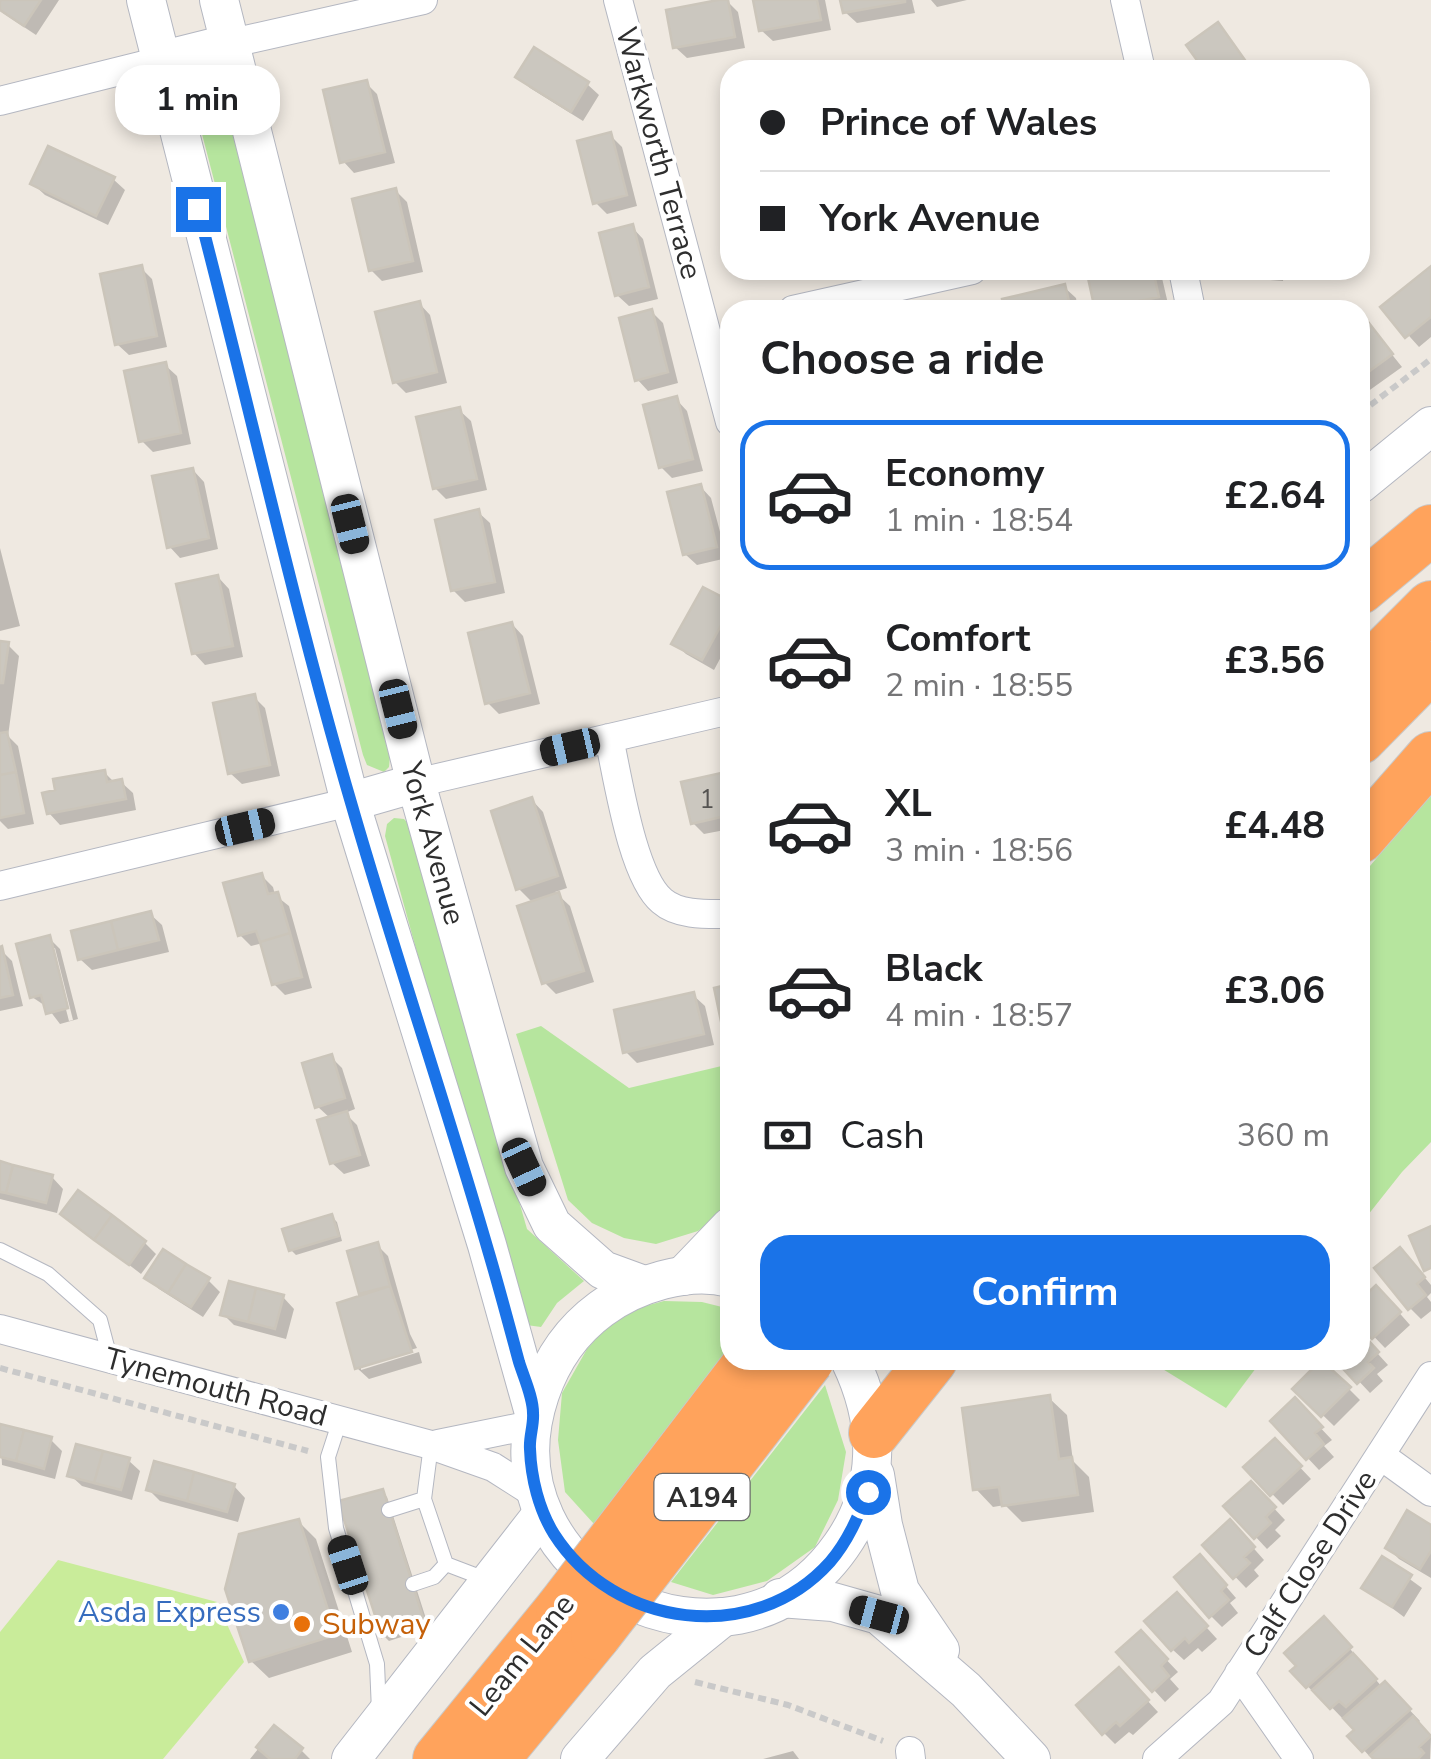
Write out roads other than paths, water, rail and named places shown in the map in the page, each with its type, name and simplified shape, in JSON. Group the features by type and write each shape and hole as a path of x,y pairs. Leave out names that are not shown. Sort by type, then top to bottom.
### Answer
{"highway":[{"path":"1370,582 1431,530"},
{"path":"1370,667 1431,606"},
{"path":"1370,729 1431,666"},
{"path":"1370,827 1431,757"},
{"name":"Leam Lane","path":"494,1759 578,1621 744,1370"},
{"name":"Leam Lane","path":"438,1759 578,1621 799,1370"},
{"path":"874,1448 925,1370"}],"main road":[{"path":"146,0 350,802 481,1226 532,1419"},
{"name":"York Avenue","path":"219,0 416,783 524,1167 552,1225 603,1270 644,1285"},
{"path":"160,61 228,44"},
{"path":"1370,476 1431,426"},
{"path":"350,802 416,783"},
{"path":"683,1276 720,1237"},
{"path":"720,1278 683,1276 644,1285 614,1299 588,1318 565,1343 548,1372 532,1419 530,1450 540,1504 555,1536 588,1576 630,1603 677,1616 723,1617 763,1608 799,1588 830,1562 853,1529 868,1492 874,1448"},
{"path":"855,1370 865,1391 882,1525 900,1591 966,1690"},
{"path":"352,1759 489,1580 540,1504"},
{"path":"780,1598 833,1602 879,1615 966,1690 1031,1759"},
{"path":"580,1759 655,1672 723,1617"}],"street":[{"path":"228,44 422,0"},
{"name":"Warkworth Terrace","path":"618,0 718,326"},
{"path":"1126,0 1138,60"},
{"path":"0,102 160,61"},
{"path":"837,300 927,280"},
{"path":"416,783 720,712"},
{"path":"609,738 641,872 662,903 695,914 720,914"},
{"path":"0,886 350,802"},
{"name":"Tynemouth Road","path":"0,1329 432,1445 493,1468 540,1504"},
{"name":"Calf Close Drive","path":"1157,1759 1222,1702 1431,1376"},
{"name":"Tynemouth Road","path":"432,1445 480,1438 532,1419"},
{"name":"Calf Close Drive","path":"1380,1455 1431,1492"},
{"name":"Calf Close Drive","path":"1239,1674 1298,1759"}],"lane":[{"path":"0,1250 48,1274 100,1320 110,1358"},
{"path":"340,1420 328,1456 340,1526 365,1601 377,1664 380,1723"},
{"path":"432,1445 424,1499 446,1564"},
{"path":"389,1510 424,1499"},
{"path":"446,1564 489,1580"},
{"path":"413,1584 434,1577 446,1564"}],"place":[{"name":"Asda Express","path":"281,1612"},
{"name":"Subway","path":"302,1624"}]}
